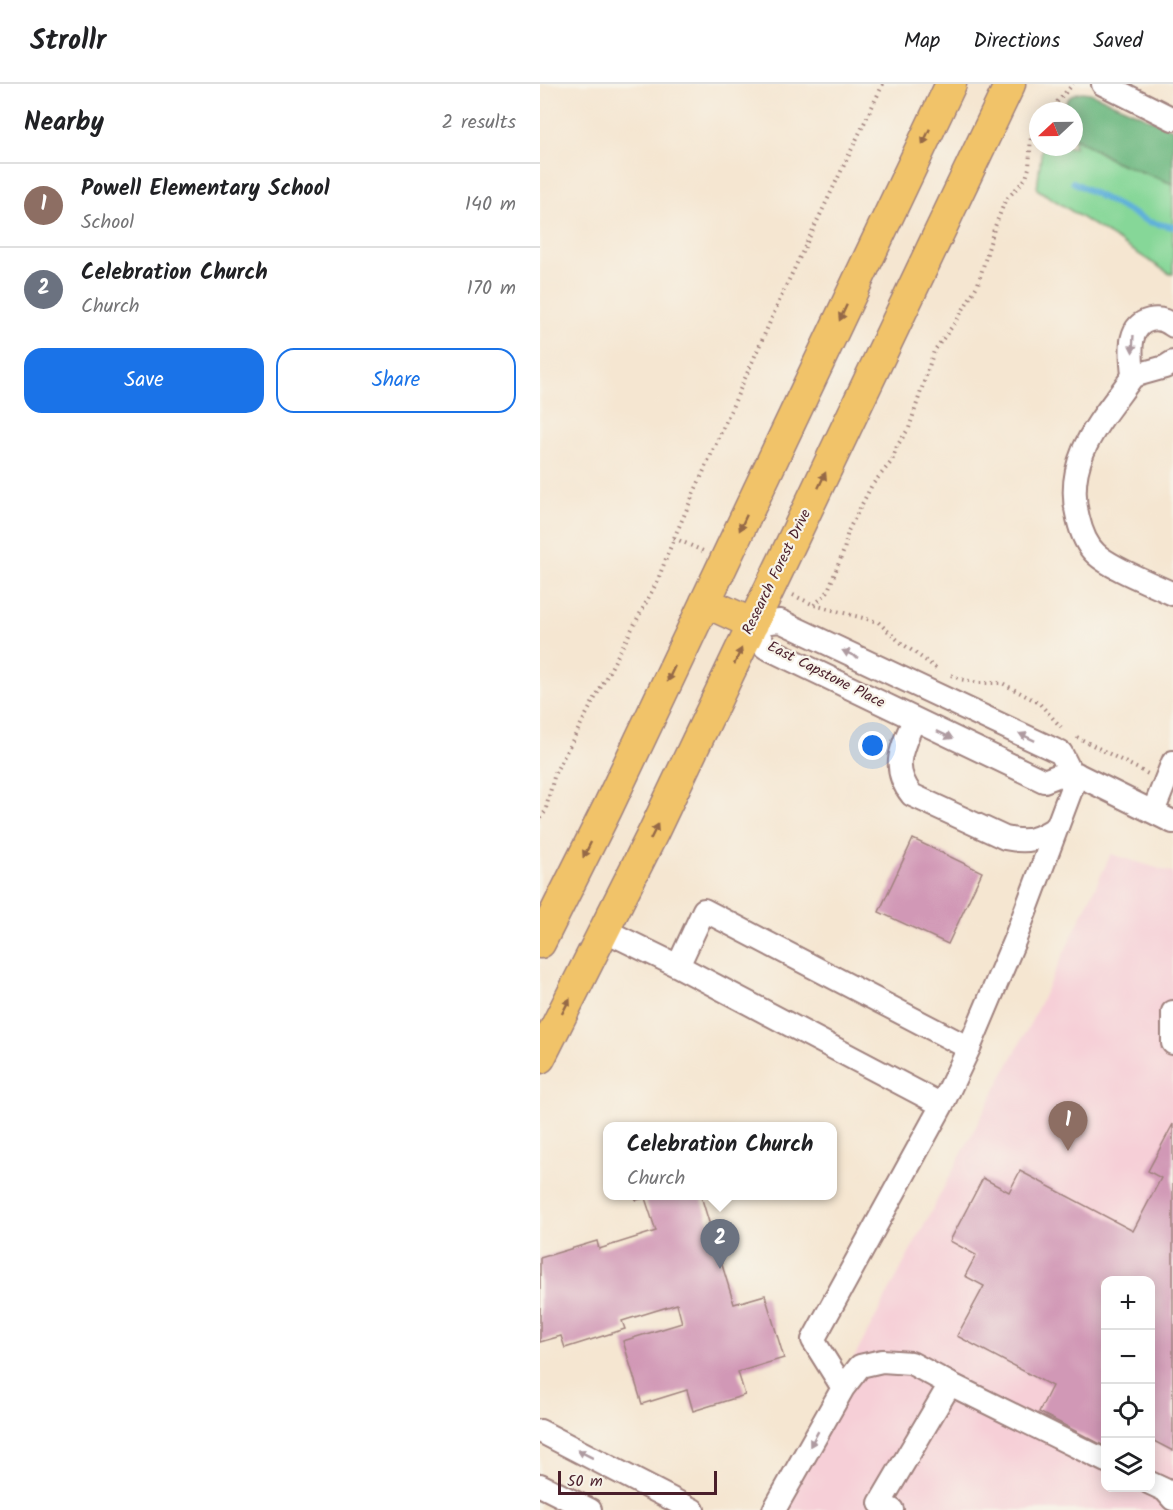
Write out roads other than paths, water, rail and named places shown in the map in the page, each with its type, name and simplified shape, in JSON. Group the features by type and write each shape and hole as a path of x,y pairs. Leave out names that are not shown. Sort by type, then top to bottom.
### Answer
{"main road":[{"path":"540,943 607,809 951,84"},
{"name":"Research Forest Drive","path":"540,1058 653,833 1010,84"},
{"path":"705,602 753,624"}],"street":[{"path":"1103,84 1173,119"},
{"path":"1134,375 1131,342 1138,327 1145,321 1153,319 1161,319 1173,326"},
{"path":"1173,362 1165,367 1134,375 1091,436 1080,456 1074,482 1075,507 1082,533 1096,554 1119,568 1173,594"},
{"name":"East Capstone Place","path":"1074,773 1044,781 765,647 753,624 780,621 1060,753 1074,773 1173,822"},
{"path":"914,720 903,746 899,767 905,786 912,795 1005,838 1021,842 1033,840 1057,827"},
{"path":"1153,812 1169,772"},
{"path":"843,1388 813,1340 942,1104 969,1048 1015,939 1057,827 1074,773"},
{"path":"678,966 704,910 969,1048"},
{"path":"604,930 678,966 942,1104"},
{"path":"1173,1012 1173,1043"},
{"path":"774,1510 843,1388 860,1366 882,1361 911,1363 1101,1459"},
{"path":"892,1510 880,1503 950,1384"},
{"path":"540,1431 693,1510"},
{"path":"540,1485 591,1510"},
{"path":"1155,1485 1165,1490 1173,1499"}],"waterway":[{"path":"1073,182 1149,222 1173,227"}],"place":[{"name":"Powell Elementary School","path":"1068,1151"},
{"name":"Celebration Church","path":"720,1269"}]}
